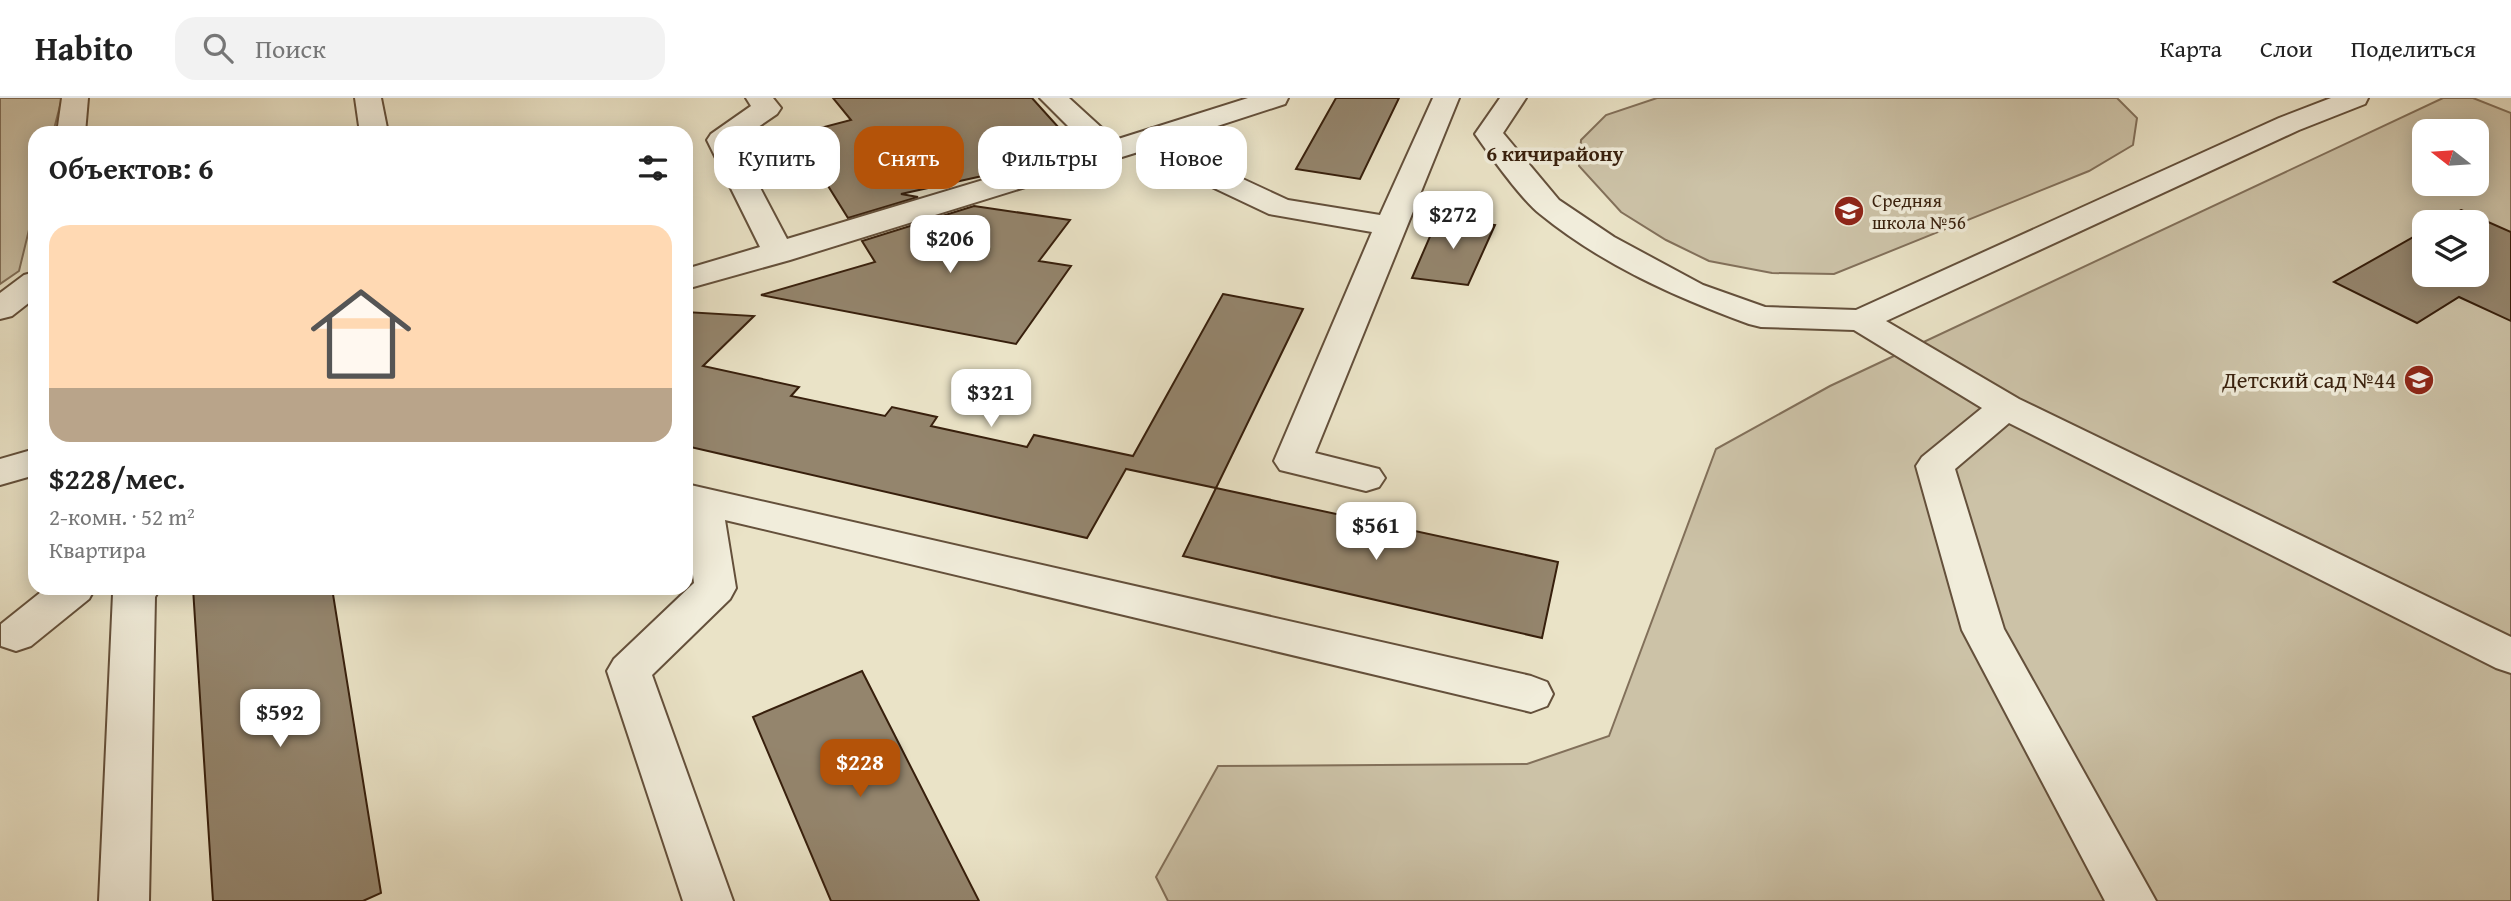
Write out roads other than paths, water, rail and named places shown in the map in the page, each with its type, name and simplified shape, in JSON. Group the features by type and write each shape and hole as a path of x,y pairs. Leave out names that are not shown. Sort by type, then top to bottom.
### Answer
{"lane":[{"path":"72,126 75,98"},
{"path":"368,98 373,126"},
{"path":"759,98 767,108 721,140 779,253"},
{"path":"1053,98 1083,126"},
{"path":"1189,126 1275,98"},
{"path":"1366,478 1293,461 1446,98"},
{"path":"1513,98 1489,134 1548,206 1603,244 1692,292 1761,317 1861,320 2289,124 2356,98"},
{"path":"693,277 987,189"},
{"path":"1240,189 1280,208 1390,226"},
{"path":"0,309 28,287"},
{"path":"1861,320 2006,407 2511,656"},
{"path":"2006,407 1935,466 1983,630 2131,901"},
{"path":"0,472 28,464"},
{"path":"708,901 629,671 715,588 694,499 1531,694"},
{"path":"16,635 65,595"},
{"path":"124,901 134,595"}],"place":[{"name":"Средняя школа №56","path":"1849,211"},
{"name":"Детский сад №44","path":"2419,380"}],"district":[{"name":"6 кичирайону","path":"1555,154"}]}
